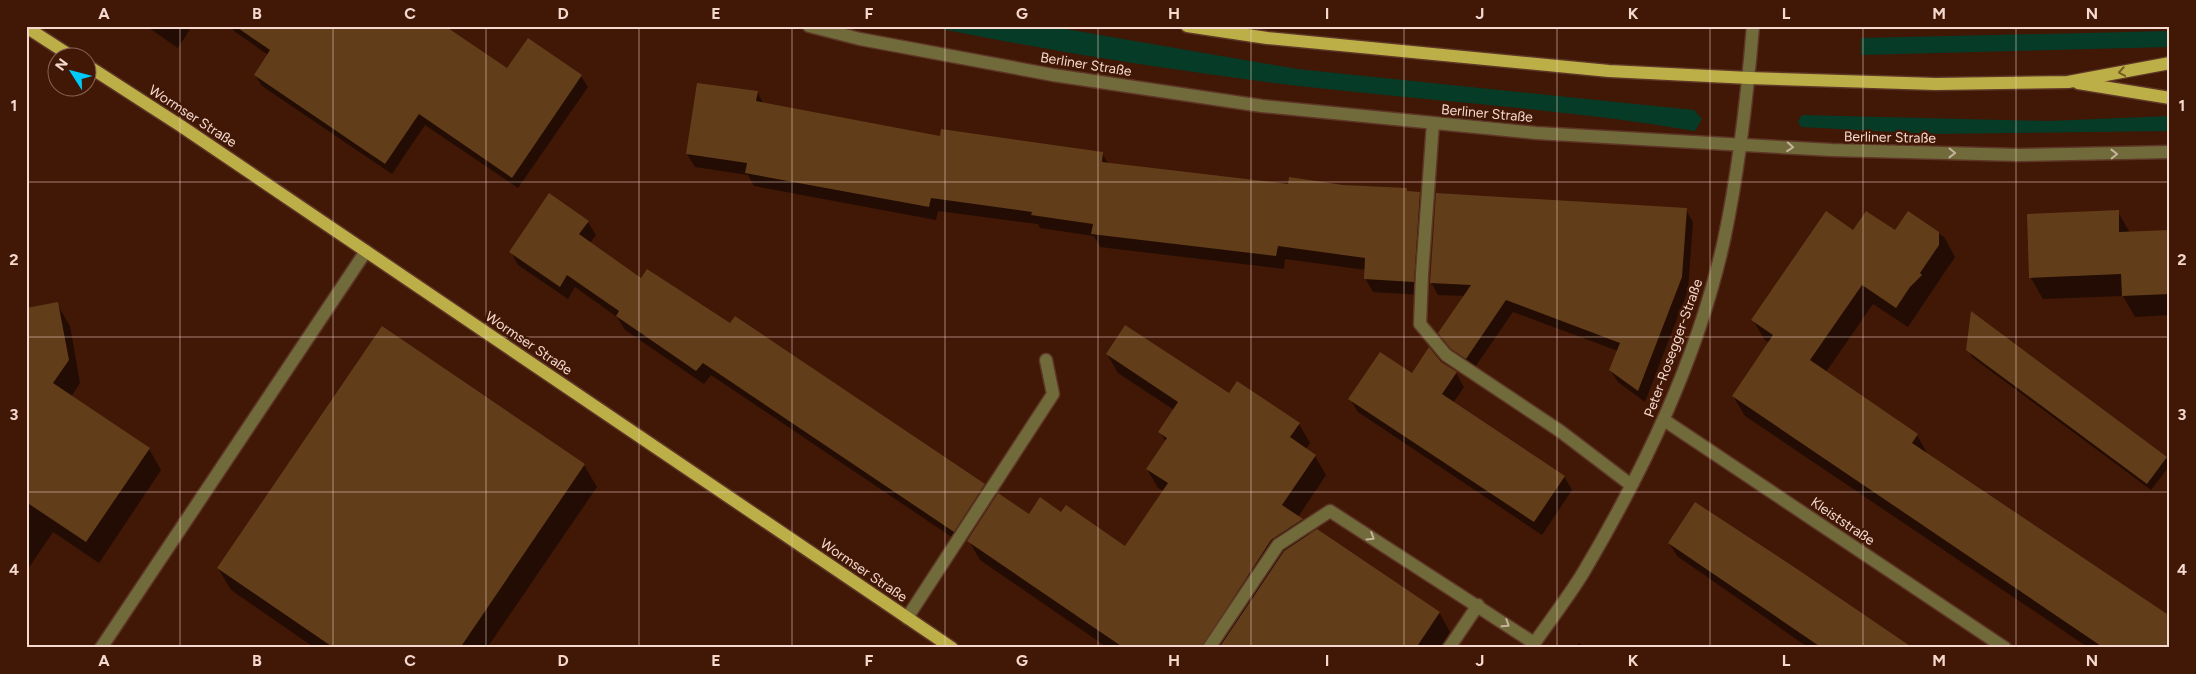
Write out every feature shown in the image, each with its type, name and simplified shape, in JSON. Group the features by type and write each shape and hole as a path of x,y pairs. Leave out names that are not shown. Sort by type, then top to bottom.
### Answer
{"main road":[{"path":"1187,26 1267,38 1599,70 1749,78 1936,84 2068,82 2170,63"},
{"path":"26,27 59,48"},
{"name":"Wormser Straße","path":"98,72 189,131 952,648"},
{"path":"2068,82 2170,98"}],"street":[{"name":"Berliner Straße","path":"809,26 860,40 1052,75 1262,106 1536,133 1832,150 2019,155 2170,152"},
{"name":"Peter-Rosegger-Straße","path":"1533,645 1582,574 1664,420 1707,301 1724,240 1741,144 1753,26"},
{"path":"1433,123 1420,324 1446,355 1560,431 1631,485"},
{"path":"101,648 366,251"},
{"path":"907,618 1053,394 1046,360"},
{"name":"Kleiststraße","path":"1664,420 2005,648"},
{"path":"1209,648 1278,545 1330,511 1478,605 1533,645"},
{"path":"1449,648 1478,605"}],"green space":[{"path":"926,26 1048,26 1297,69 1694,110 1702,119 1695,131 1547,111 1299,86 1112,60"},
{"path":"2170,31 2170,47 1861,55 1861,38"},
{"path":"1802,115 2048,121 2170,116 2170,131 1932,134 1801,127 1798,121"}],"building":[{"path":"235,26 445,26 507,68 528,38 582,75 512,178 419,114 385,164 254,75 270,50"},
{"path":"697,83 758,91 756,101 940,136 941,129 1103,152 1102,162 1288,184 1289,177 1343,185 1407,188 1407,191 1420,192 1414,282 1364,279 1365,258 1278,246 1276,256 1091,234 1093,224 1031,215 1032,212 931,198 929,207 745,173 747,163 686,154"},
{"path":"549,193 589,221 579,234 641,278 647,269 730,323 735,316 985,484 954,532 703,363 696,371 616,316 619,311 567,275 560,287 509,252"},
{"path":"1436,193 1687,208 1682,277 1638,391 1609,370 1620,343 1506,300 1466,359 1451,349 1438,333 1471,285 1430,283"},
{"path":"2119,210 2119,232 2170,230 2170,294 2122,296 2121,274 2029,278 2027,214"},
{"path":"1826,211 1853,230 1866,211 1895,230 1908,211 1939,232 1939,245 1920,273 1922,275 1910,287 1896,308 1862,285 1810,360 1918,434 1912,443 2170,616 2170,648 2104,648 1732,396 1773,335 1751,320"},
{"path":"58,302 69,360 53,383 150,448 86,542 26,502 26,308"},
{"path":"1971,311 2167,457 2147,484 1966,350"},
{"path":"1125,325 1229,393 1237,381 1300,423 1290,437 1316,455 1282,505 1303,519 1271,540 1201,648 1124,648 967,541 998,493 1029,514 1040,497 1061,512 1066,505 1125,546 1168,483 1146,469 1167,438 1158,432 1178,402 1106,354"},
{"path":"382,326 585,464 460,648 334,648 217,568"},
{"path":"1429,347 1441,362 1457,372 1442,394 1565,476 1534,522 1348,399 1380,352 1412,373"},
{"path":"1695,502 1913,648 1822,648 1668,543"},
{"path":"1317,529 1440,612 1416,648 1219,648 1284,551"}]}
